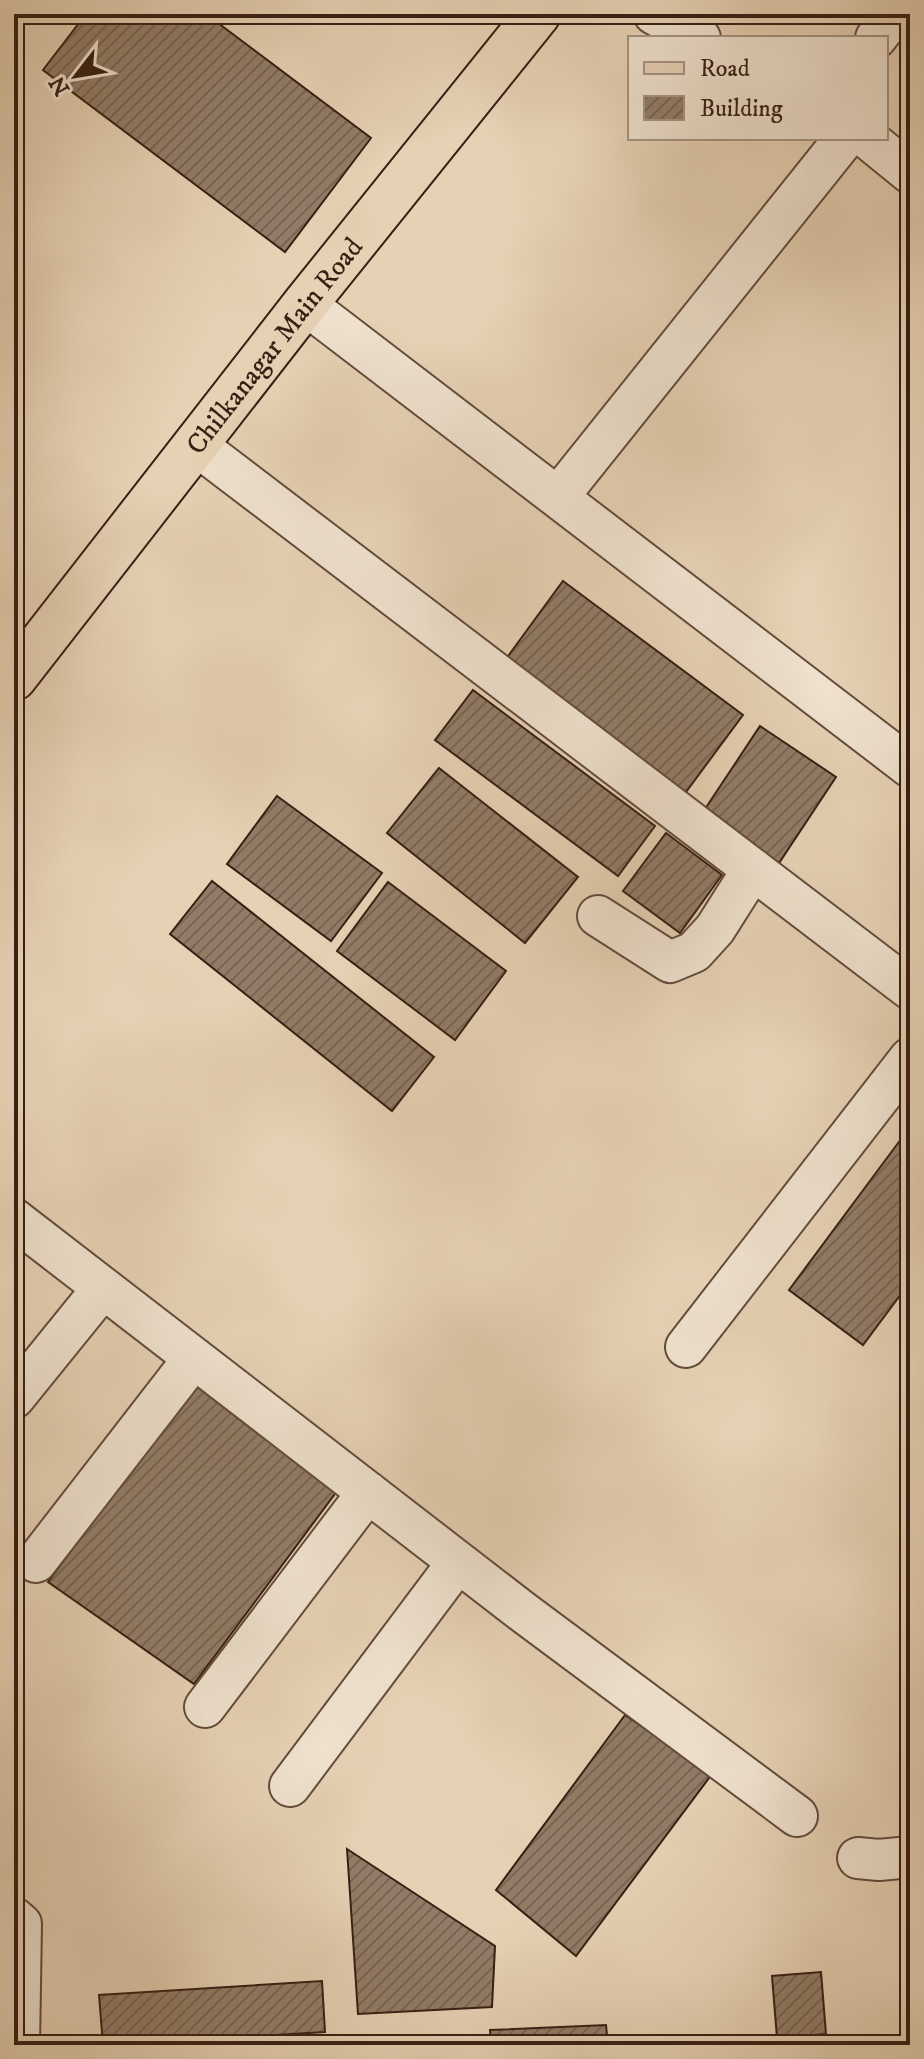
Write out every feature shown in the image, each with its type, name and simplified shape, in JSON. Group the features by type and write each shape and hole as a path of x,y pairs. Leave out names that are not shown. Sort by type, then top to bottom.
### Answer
{"main road":[{"name":"Chilkanagar Main Road","path":"14,678 305,304 538,14"}],"street":[{"path":"654,14 696,36"},
{"path":"878,36 895,14"},
{"path":"558,497 843,140"},
{"path":"869,140 910,173"},
{"path":"305,304 910,767"},
{"path":"196,445 910,989"},
{"path":"598,916 670,962 694,952 715,929 753,869"},
{"path":"686,1347 910,1058"},
{"path":"14,1219 458,1562 797,1816"},
{"path":"14,1398 103,1288"},
{"path":"36,1562 194,1358"},
{"path":"205,1707 368,1492"},
{"path":"290,1786 458,1562"},
{"path":"858,1858 879,1860 910,1857"},
{"path":"14,1918 21,1924 19,2045"}],"building":[{"path":"86,14 206,14 371,138 285,252 43,70"},
{"path":"563,581 743,715 683,796 503,663"},
{"path":"473,690 655,826 618,876 435,740"},
{"path":"760,726 836,777 779,863 703,812"},
{"path":"439,768 578,877 525,943 387,833"},
{"path":"277,796 382,873 331,941 227,864"},
{"path":"666,833 722,875 680,933 623,891"},
{"path":"212,881 434,1057 392,1111 170,934"},
{"path":"388,882 506,971 455,1040 337,951"},
{"path":"910,1127 910,1282 863,1345 789,1290"},
{"path":"195,1383 343,1483 194,1684 48,1582"},
{"path":"625,1715 712,1774 576,1956 496,1890"},
{"path":"347,1849 495,1946 492,2007 358,2014"},
{"path":"821,1972 826,2034 777,2038 772,1976"},
{"path":"322,1981 325,2032 103,2045 99,1995"},
{"path":"606,2025 608,2045 491,2045 490,2030"}]}
